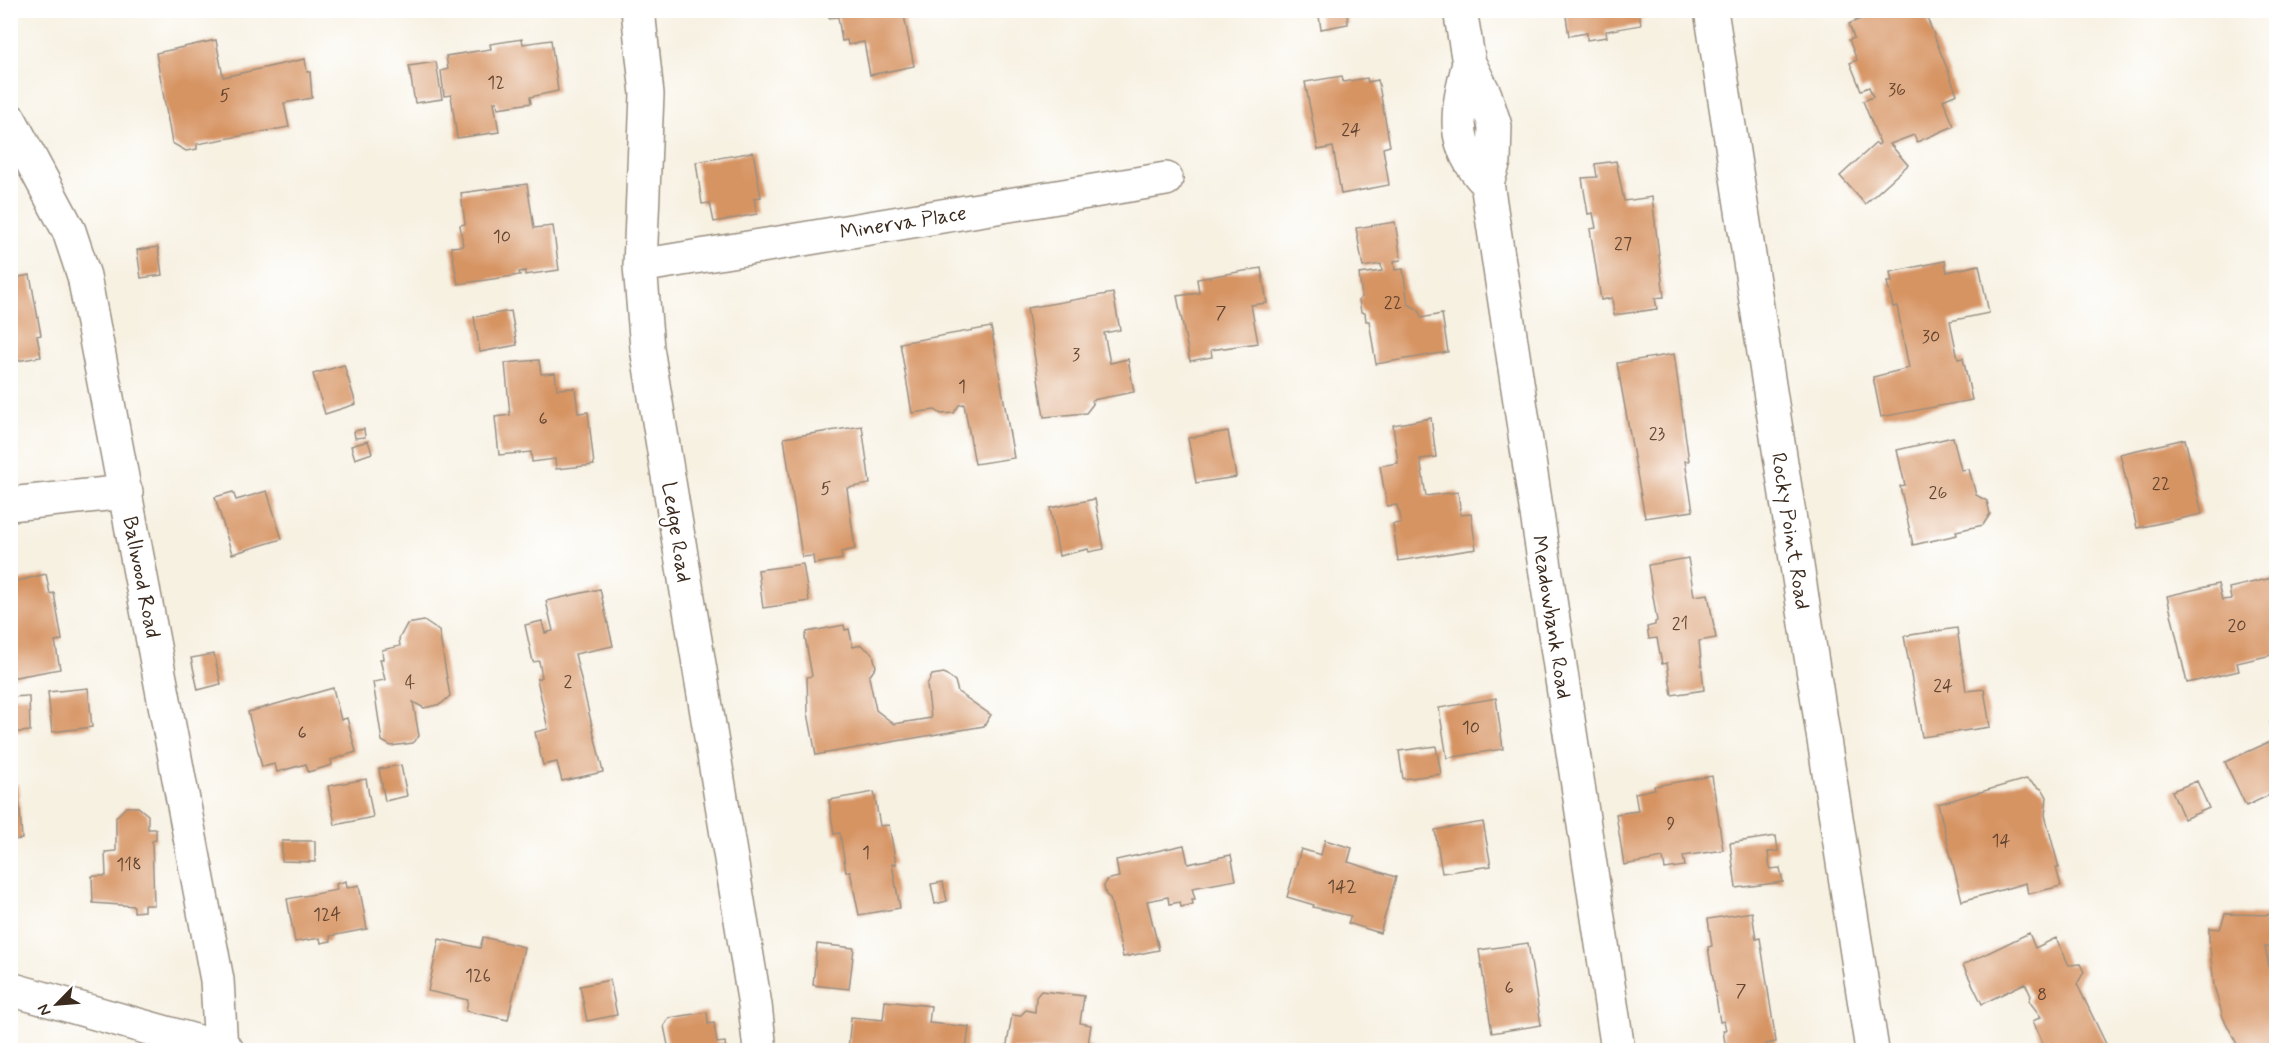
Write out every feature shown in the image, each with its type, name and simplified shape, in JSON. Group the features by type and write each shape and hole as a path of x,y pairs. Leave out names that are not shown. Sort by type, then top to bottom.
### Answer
{"street":[{"name":"Ledge Road","path":"638,10 647,94 640,266 647,348 755,1005 760,1050"},
{"name":"Meadowbank Road","path":"1460,10 1468,63 1485,95 1495,126 1494,161 1487,183 1618,1050"},
{"name":"Rocky Point Road","path":"1711,10 1872,1050"},
{"name":"Ballwood Road","path":"10,120 69,231 84,276 217,980 224,1050"},
{"name":"Minerva Place","path":"640,266 1166,179"},
{"path":"10,504 126,492"},
{"path":"10,989 224,1050"}],"water":[{"path":"2276,36 2276,73 2267,56"}],"building":[{"path":"828,10 903,10 914,66 870,75 864,42 848,45 847,40 842,41 838,17 829,18"},
{"path":"1318,10 1347,10 1348,24 1321,29"},
{"path":"1565,10 1639,10 1641,25 1606,31 1607,37 1587,40 1587,33 1569,36"},
{"path":"1881,10 1924,10 1957,94 1943,100 1954,126 1917,142 1914,135 1890,144 1908,165 1865,204 1840,176 1876,143 1878,145 1880,143 1863,101 1873,97 1869,87 1861,90 1850,63 1857,60 1849,40 1854,38 1849,24"},
{"path":"522,39 523,44 551,40 558,91 530,97 531,103 498,108 497,102 494,102 499,132 457,138 451,95 444,96 441,71 448,69 446,56 491,49 490,44"},
{"path":"216,40 223,77 305,59 307,72 310,72 312,98 284,103 289,127 197,144 197,149 186,151 172,143 156,53"},
{"path":"436,62 442,99 415,103 409,66"},
{"path":"1342,76 1343,82 1367,78 1368,82 1378,80 1390,146 1383,148 1389,185 1341,194 1333,147 1318,150 1305,82"},
{"path":"753,152 761,197 754,198 757,214 714,222 710,203 702,204 696,162"},
{"path":"1616,161 1624,201 1652,197 1664,297 1655,298 1657,309 1614,315 1612,298 1601,300 1590,229 1596,228 1593,213 1588,214 1582,178 1597,177 1595,164"},
{"path":"527,184 534,228 553,226 559,270 525,275 525,271 519,272 520,275 458,284 451,247 463,246 460,225 465,224 461,193"},
{"path":"1395,222 1401,260 1394,261 1395,270 1403,269 1408,304 1419,310 1421,318 1442,314 1448,352 1376,364 1369,321 1366,321 1365,313 1361,312 1359,274 1382,271 1381,264 1363,267 1356,228"},
{"path":"158,247 162,275 141,278 137,250"},
{"path":"1945,261 1947,272 1979,265 1989,313 1950,321 1958,359 1963,358 1972,400 1881,417 1873,377 1909,368 1897,306 1893,307 1887,282 1892,282 1890,272"},
{"path":"10,263 14,278 30,275 41,335 37,336 41,357 10,362"},
{"path":"1261,268 1267,303 1251,305 1258,343 1211,350 1212,357 1190,361 1177,296 1199,293 1197,279"},
{"path":"1113,293 1120,330 1104,333 1110,363 1128,359 1134,392 1092,400 1093,404 1086,413 1044,417 1027,308"},
{"path":"511,311 517,345 480,352 474,317"},
{"path":"991,327 1014,458 975,464 964,404 959,405 954,413 941,414 935,410 912,413 900,343"},
{"path":"1674,354 1689,461 1685,461 1693,511 1645,518 1617,363"},
{"path":"539,360 541,374 555,373 557,389 575,388 578,413 588,412 594,465 556,469 555,459 532,462 531,452 499,455 495,417 510,415 505,363"},
{"path":"344,365 356,404 325,414 313,374"},
{"path":"1431,418 1436,457 1420,459 1426,496 1458,492 1461,515 1471,514 1476,549 1398,561 1393,524 1401,523 1400,514 1397,505 1387,506 1380,466 1398,463 1393,425"},
{"path":"862,426 870,484 847,488 855,549 841,552 842,559 814,564 813,556 802,557 784,438"},
{"path":"364,429 365,437 355,438 354,431"},
{"path":"1228,431 1236,477 1196,483 1188,438"},
{"path":"1953,437 1961,470 1969,469 1976,495 1987,501 1990,514 1983,525 1956,531 1957,535 1913,545 1900,486 1905,485 1897,450"},
{"path":"2185,439 2202,514 2137,528 2120,454"},
{"path":"368,441 372,453 355,459 351,446"},
{"path":"267,491 282,539 232,554 215,497 233,492 236,500"},
{"path":"1095,499 1104,549 1089,552 1088,549 1059,556 1050,508"},
{"path":"1688,558 1694,596 1708,594 1716,638 1699,641 1704,690 1672,695 1667,663 1662,664 1657,638 1649,639 1647,627 1655,625 1657,621 1648,565"},
{"path":"803,564 809,601 763,608 758,570"},
{"path":"46,574 50,594 54,593 62,640 55,641 60,669 10,678 10,648 13,648 10,583"},
{"path":"2276,577 2276,654 2237,663 2239,671 2187,683 2167,596 2218,584 2222,600 2231,599 2229,588"},
{"path":"600,589 613,646 575,654 603,772 562,781 557,762 543,765 535,732 548,729 537,679 542,677 539,661 533,662 525,625 542,621 545,633 553,631 546,601"},
{"path":"424,621 439,631 450,696 441,704 424,708 413,702 419,736 413,743 391,746 382,741 373,682 385,680 380,659 383,659 382,650 400,646 399,639 407,624"},
{"path":"844,625 845,630 849,629 853,647 861,645 873,654 876,667 869,677 876,710 894,724 931,718 927,685 932,675 944,673 955,681 958,692 991,715 984,726 816,755 808,713 807,677 812,676 805,637 807,632"},
{"path":"1957,628 1966,691 1984,689 1990,727 1922,737 1904,636"},
{"path":"214,654 221,684 198,690 191,658"},
{"path":"88,688 92,727 52,732 48,692"},
{"path":"333,688 341,720 347,718 356,752 331,760 332,765 308,772 306,764 277,772 275,764 262,767 248,712"},
{"path":"29,696 30,731 10,733 10,697"},
{"path":"1496,698 1503,749 1447,758 1439,708"},
{"path":"2276,719 2276,737 2270,722"},
{"path":"2276,739 2276,792 2246,806 2225,762"},
{"path":"1436,746 1441,774 1403,779 1399,751"},
{"path":"401,765 407,796 385,801 379,769"},
{"path":"1712,776 1723,850 1683,856 1685,866 1665,869 1663,858 1624,865 1616,814 1638,811 1635,793 1655,789 1654,786"},
{"path":"366,779 373,817 335,825 328,786"},
{"path":"2026,779 2043,790 2047,797 2045,815 2059,868 2056,868 2061,886 2028,894 2026,883 1962,901 1938,804"},
{"path":"2197,781 2209,808 2184,819 2172,791"},
{"path":"10,784 18,784 22,839 10,840"},
{"path":"874,792 880,826 889,825 896,864 892,864 900,908 859,915 850,871 846,872 840,833 834,834 829,800"},
{"path":"126,807 138,807 148,815 148,829 156,829 156,840 152,841 154,905 144,905 144,911 134,912 134,906 93,903 92,876 106,876 105,852 116,851 116,817"},
{"path":"1483,822 1491,866 1442,873 1435,830"},
{"path":"1776,836 1778,851 1768,852 1770,869 1780,868 1783,882 1736,888 1730,843"},
{"path":"1325,840 1352,848 1348,862 1396,877 1380,933 1348,923 1351,916 1313,907 1314,905 1287,897 1301,849 1321,855"},
{"path":"282,841 315,841 315,862 282,861"},
{"path":"1184,845 1188,864 1231,855 1236,880 1192,888 1195,899 1192,899 1193,904 1181,907 1180,902 1169,904 1168,897 1147,901 1159,950 1123,957 1110,898 1106,895 1104,887 1106,880 1119,877 1116,860"},
{"path":"346,881 347,888 359,885 367,929 330,936 331,941 321,943 320,938 295,942 287,899 337,890 336,884"},
{"path":"943,882 947,901 935,904 931,884"},
{"path":"1752,912 1756,939 1760,938 1776,1042 1766,1044 1768,1050 1726,1050 1723,1030 1726,1030 1724,1021 1720,1022 1708,947 1712,946 1708,919"},
{"path":"2225,914 2276,915 2276,947 2265,947 2276,999 2276,1050 2240,1050 2223,1017 2214,986 2209,928 2220,929"},
{"path":"2029,933 2035,948 2056,938 2069,965 2080,964 2084,972 2077,984 2108,1048 2103,1050 2055,1050 2053,1043 2044,1047 2033,1021 2041,1017 2029,1001 2031,996 2025,983 1982,1004 1963,965"},
{"path":"483,937 524,947 508,1020 466,1011 468,1000 428,991 439,939 480,948"},
{"path":"1528,943 1541,1025 1492,1033 1479,950"},
{"path":"817,944 854,948 849,989 813,985"},
{"path":"610,980 617,1015 587,1021 580,986"},
{"path":"1041,991 1084,996 1080,1023 1091,1025 1088,1045 1097,1050 1006,1050 1012,1015 1020,1016 1026,1010 1035,1012 1036,997"},
{"path":"885,1001 931,1006 929,1023 969,1027 966,1050 848,1050 851,1017 883,1020"},
{"path":"707,1012 708,1024 714,1023 717,1043 725,1042 726,1050 669,1050 664,1026 669,1018"}]}
